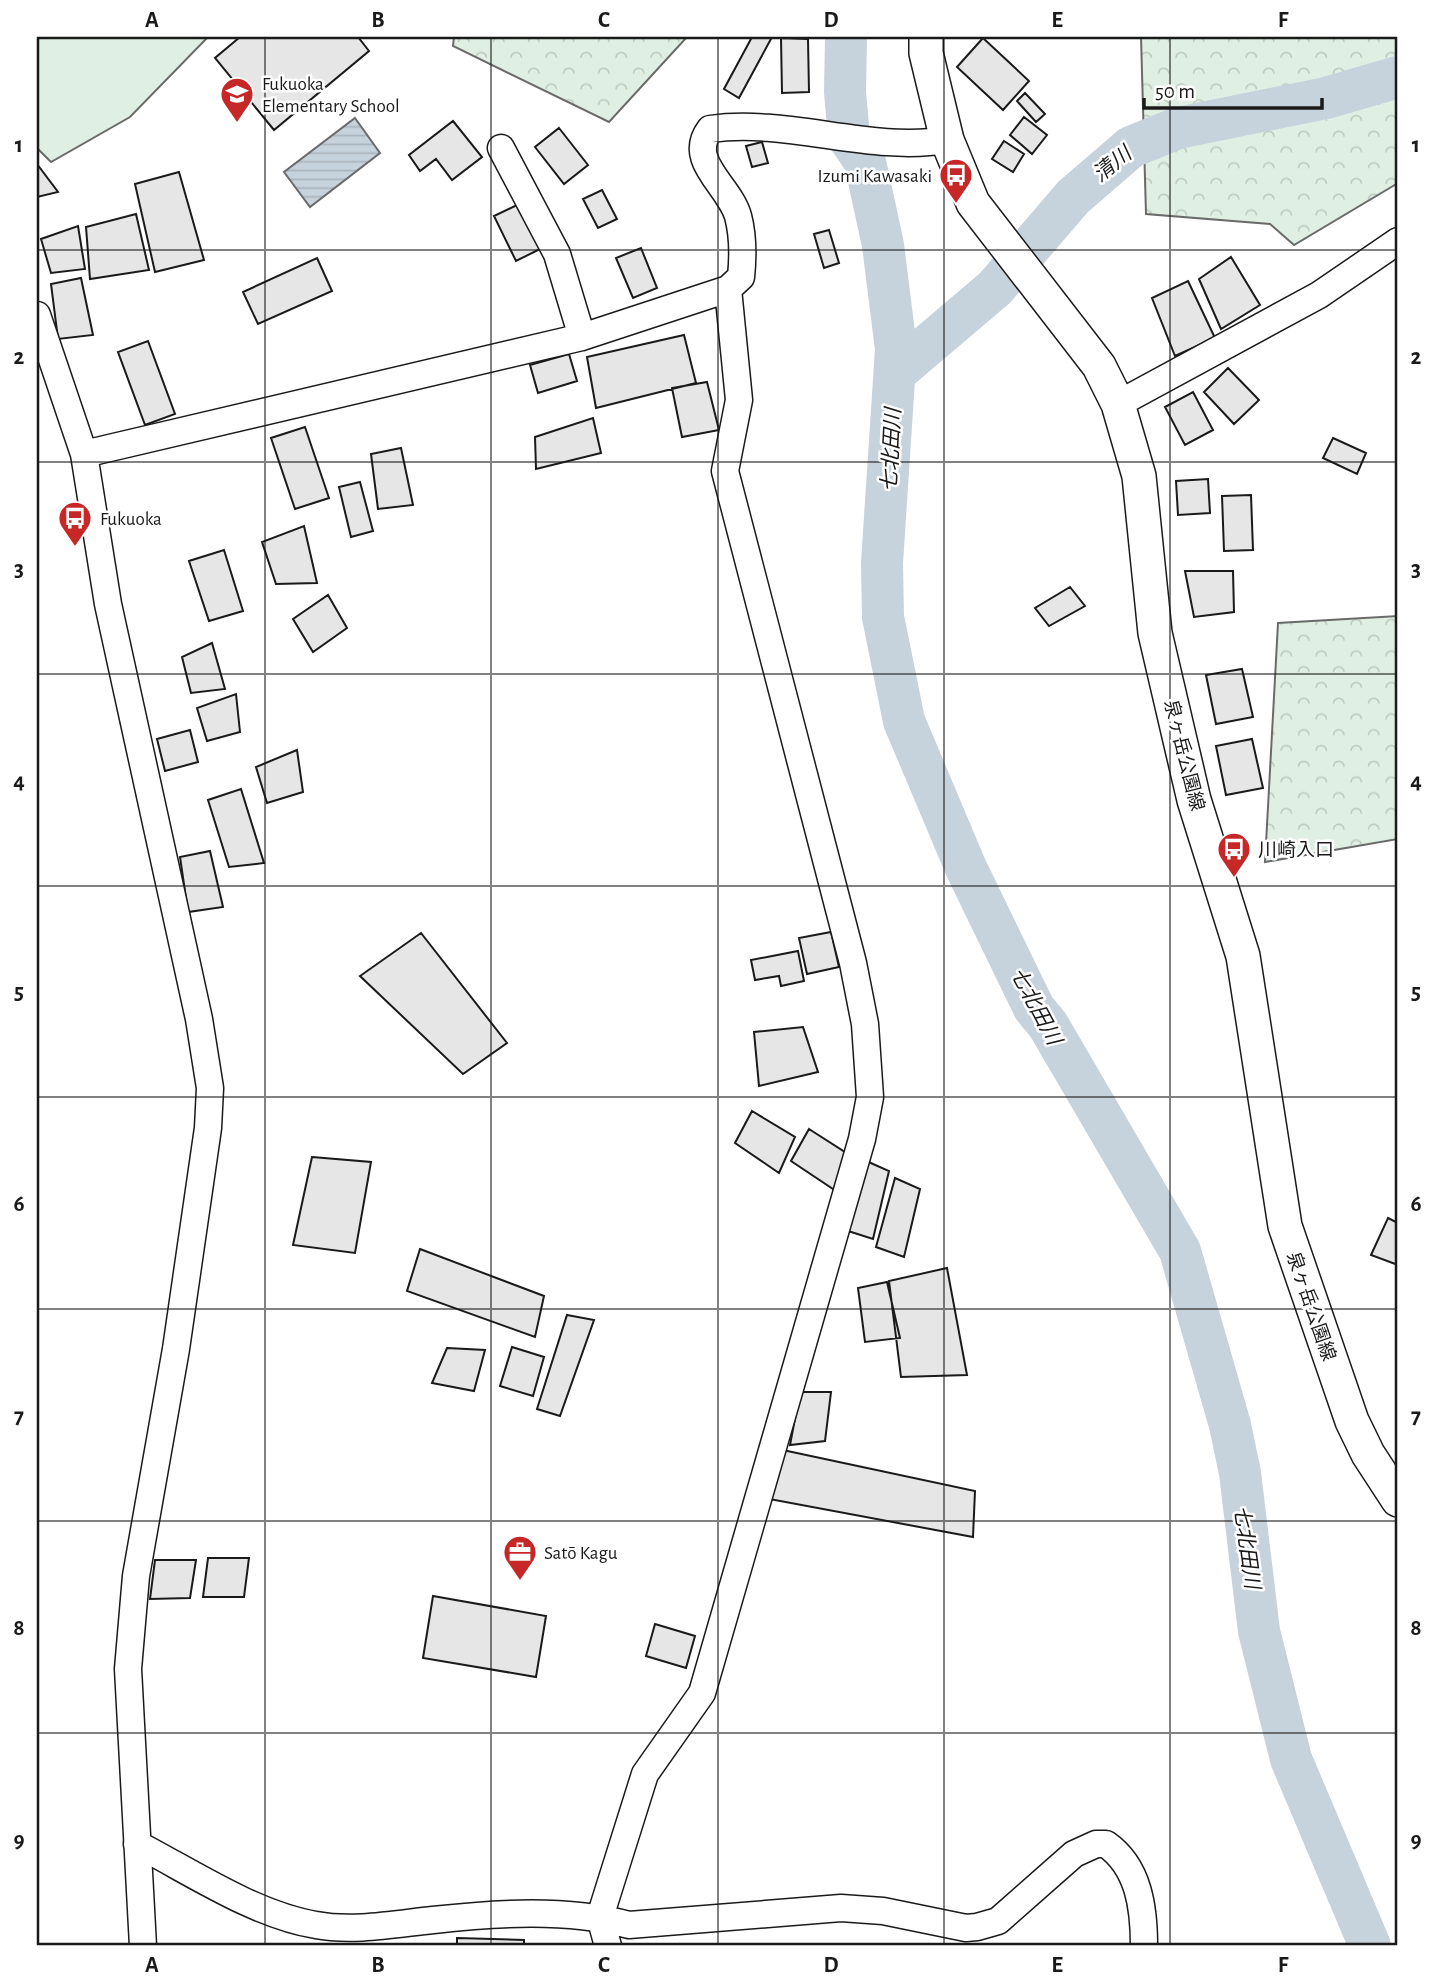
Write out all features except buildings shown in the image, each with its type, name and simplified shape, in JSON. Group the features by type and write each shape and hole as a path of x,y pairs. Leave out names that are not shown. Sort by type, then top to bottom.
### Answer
{"main road":[{"name":"泉ヶ岳公園線","path":"926,37 932,142 963,182 987,225 1059,312 1099,366 1118,404 1139,476 1156,633 1194,800 1243,957 1284,1226 1352,1421 1368,1454 1398,1500"}],"street":[{"path":"84,454 582,337 728,289 741,277 743,258 738,216 701,157 703,139 710,129 732,126 932,142"},
{"path":"500,148 557,254 582,337"},
{"path":"1118,404 1319,295 1398,241"},
{"path":"608,1946 600,1917 645,1774 702,1693 862,1139 870,1097 865,1024 853,962 725,471 739,400 728,289"},
{"path":"37,315 84,454 108,604 200,1019 210,1088 208,1128 176,1349 136,1576 128,1669 143,1946"},
{"path":"137,1844 262,1908 318,1926 376,1926 542,1914 600,1917 629,1925 841,1908 883,1911 967,1928 998,1921 1065,1861 1096,1844 1106,1844 1134,1876 1142,1910 1144,1946"}],"green space":[{"path":"37,37 208,37 130,117 51,162 37,148"},
{"path":"454,37 687,37 609,122 453,46"},
{"path":"1141,37 1398,37 1398,183 1294,245 1270,224 1146,214"},
{"path":"1398,616 1398,839 1265,862 1278,623"}],"shaded area":[{"path":"355,118 380,153 310,207 284,172"}],"waterway":[{"name":"七北田川","path":"846,37 845,92 849,138 865,162 883,245 896,349 882,563 883,617 904,721 966,868 1034,1008 1048,1025 1180,1251 1230,1425 1240,1473 1259,1631 1291,1759 1370,1946"},
{"name":"清川","path":"895,373 995,288 1073,197 1131,147 1178,128 1326,98 1398,77"}],"place":[{"name":"Fukuoka Elementary School","path":"237,124"},
{"name":"Izumi Kawasaki","path":"956,205"},
{"name":"Fukuoka","path":"75,548"},
{"name":"川崎入口","path":"1234,879"},
{"name":"Satō Kagu","path":"520,1582"}]}
